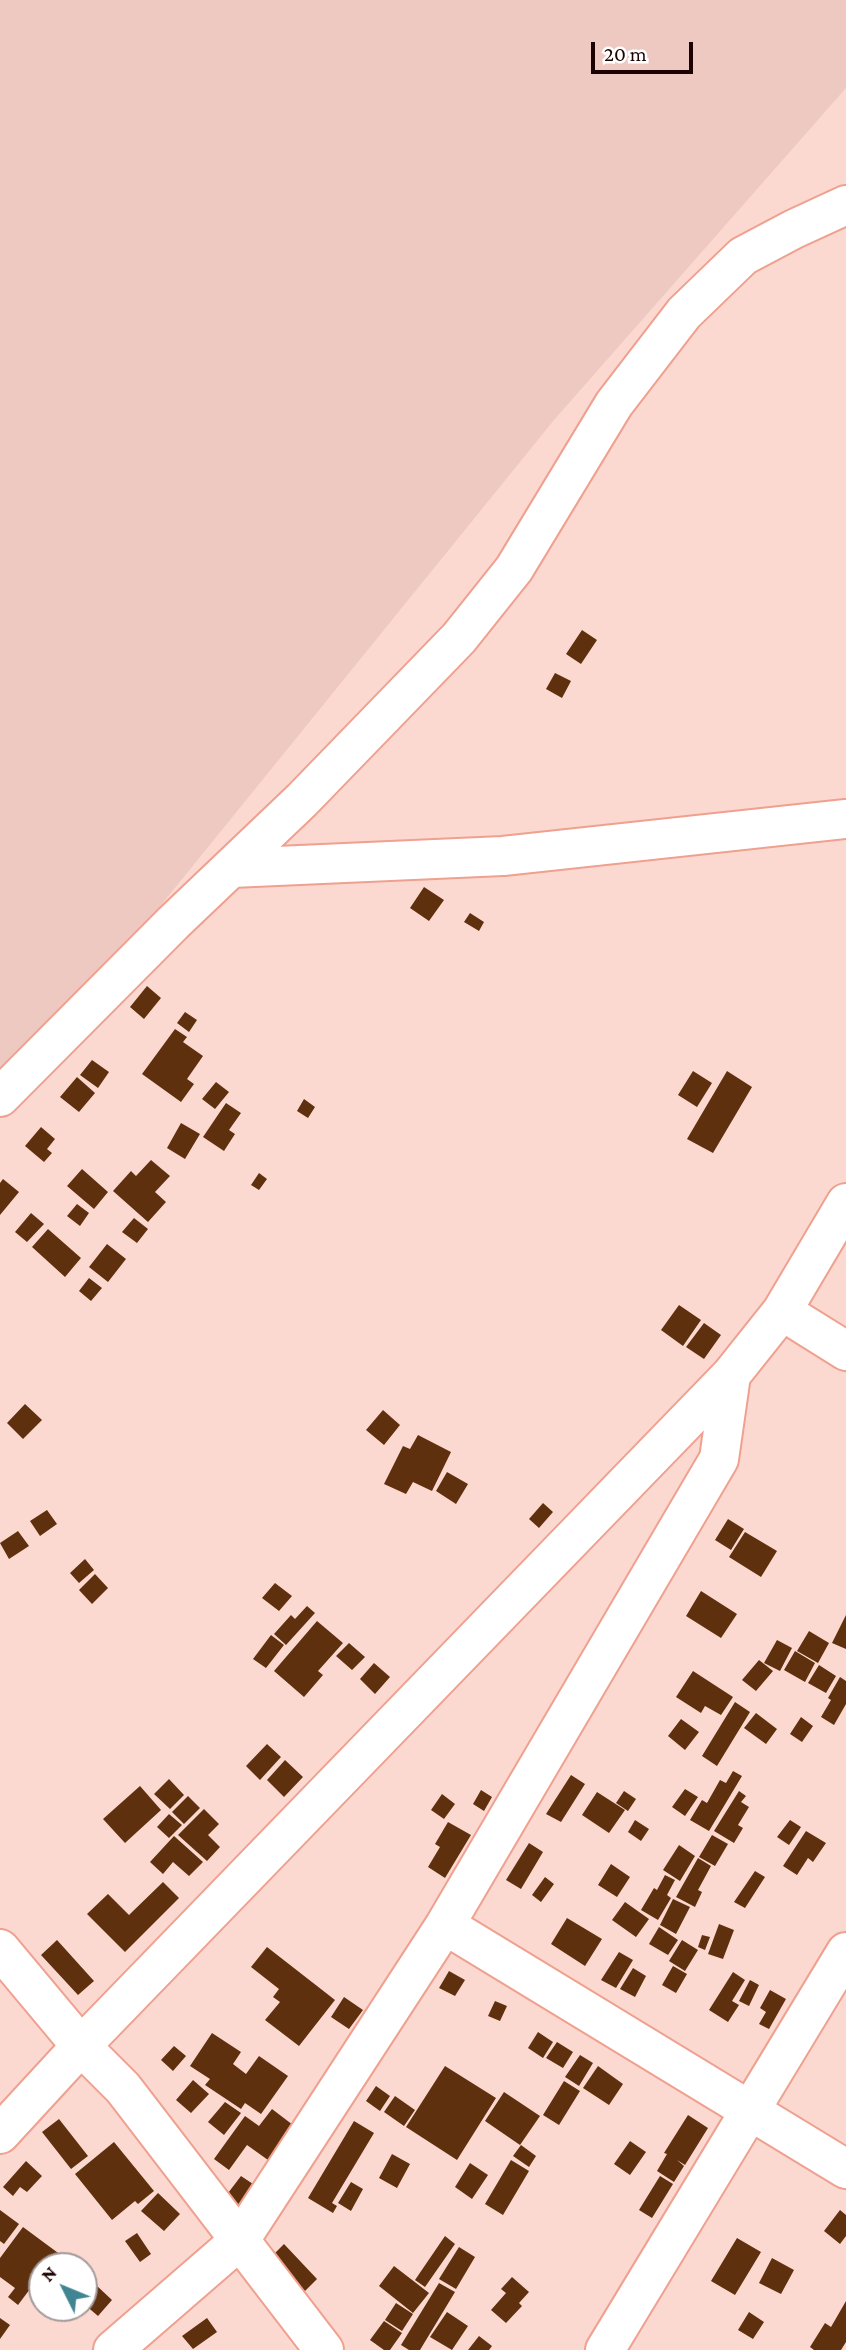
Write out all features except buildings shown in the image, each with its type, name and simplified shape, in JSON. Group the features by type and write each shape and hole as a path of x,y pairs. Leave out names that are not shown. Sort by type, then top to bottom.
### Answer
{"street":[{"path":"0,1097 164,932 321,781 467,628 514,569 614,404 684,313 743,256 846,205"},
{"path":"232,868 503,856 846,819"},
{"path":"0,2134 80,2046 731,1375 782,1311 846,1203"},
{"path":"782,1311 846,1351"},
{"path":"113,2350 240,2239 445,1924 719,1459 731,1375"},
{"path":"445,1924 846,2169"},
{"path":"0,1949 80,2046 123,2088 324,2350"},
{"path":"605,2350 846,1952"}],"shaded area":[{"path":"0,0 846,0 846,88 554,420 55,1036 0,1100"}]}
